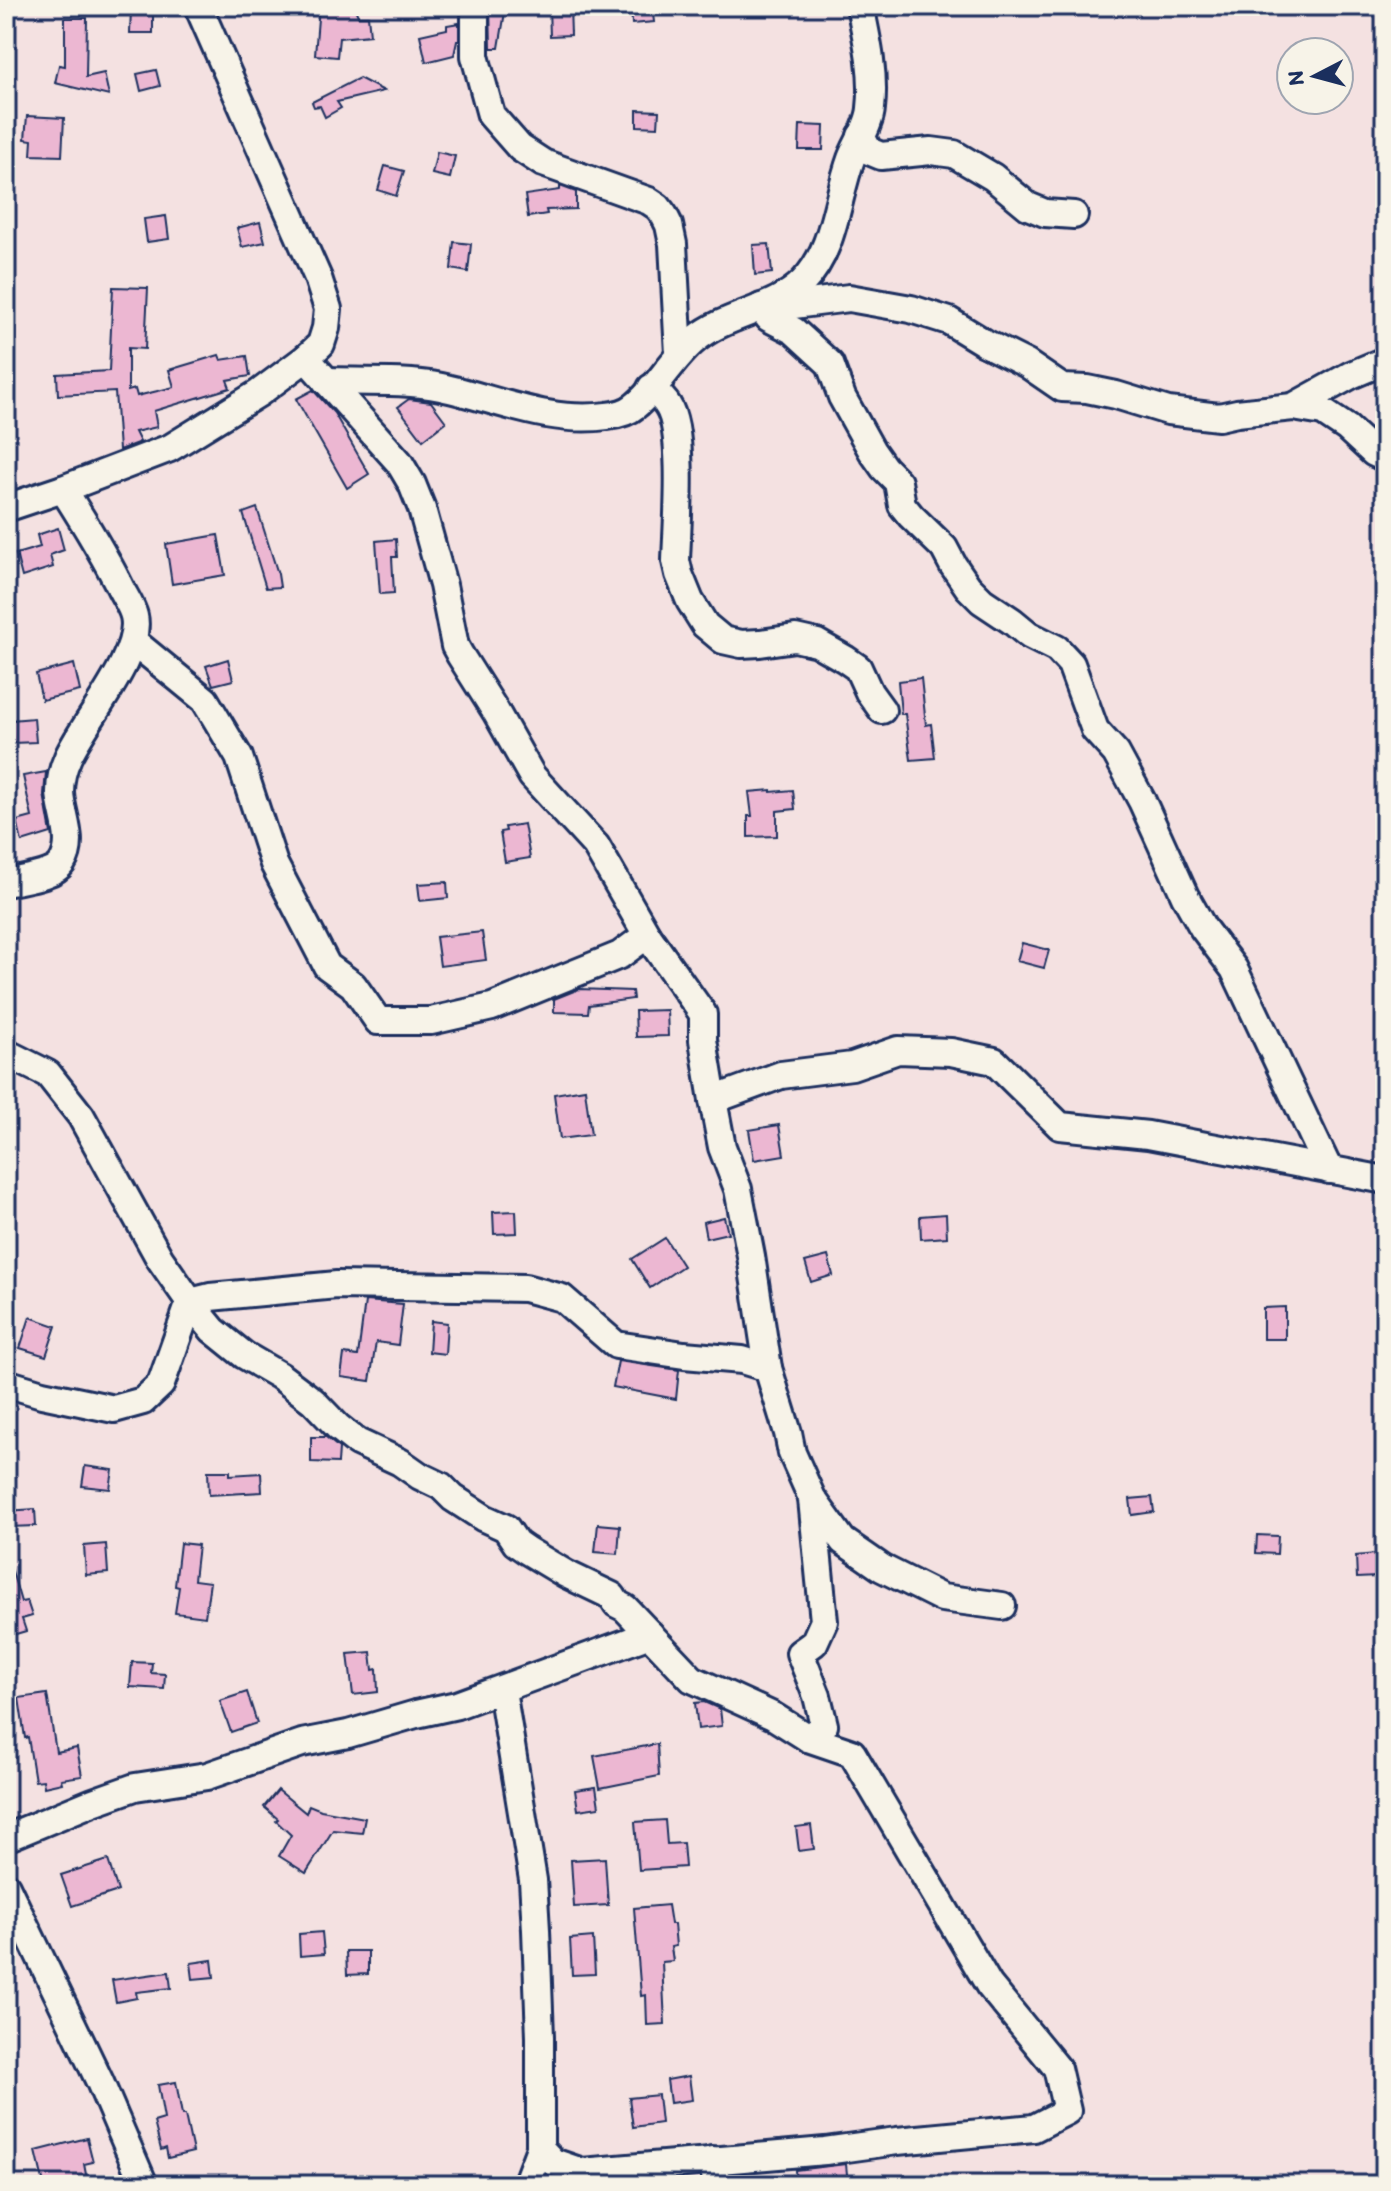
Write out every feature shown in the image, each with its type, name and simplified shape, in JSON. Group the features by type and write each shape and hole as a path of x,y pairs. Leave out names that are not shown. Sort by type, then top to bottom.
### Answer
{"street":[{"path":"6,508 170,448 259,393 321,344 328,309 318,278 198,6"},
{"path":"473,6 475,56 491,115 520,148 543,163 649,201 664,215 673,244 679,354"},
{"path":"326,381 438,386 560,418 623,413 635,407 679,354 699,336 739,314 762,306 803,282 824,253 843,185 871,112 867,38 860,6"},
{"path":"861,136 869,151 881,156 931,151 954,154 993,177 1028,206 1045,213 1074,215"},
{"path":"762,306 771,308 849,298 911,309 949,321 1027,364 1062,388 1087,389 1168,411 1219,417 1293,407 1323,412 1347,428 1374,453 1385,458"},
{"path":"762,306 769,318 794,331 830,364 842,397 872,451 898,482 902,505 944,548 968,587 1029,635 1057,649 1071,664 1095,730 1116,753 1191,907 1234,969 1329,1170"},
{"path":"306,358 399,462 422,509 443,585 455,646 532,776 596,846 647,935 703,1014 703,1040 713,1100 722,1147 738,1189 768,1368 792,1453 812,1498 843,1541 882,1568 942,1598 1002,1606"},
{"path":"1293,407 1329,386 1382,362"},
{"path":"651,388 668,405 672,415 678,446 676,561 690,601 705,625 723,640 741,644 795,638 817,643 858,668 882,710"},
{"path":"6,883 46,873 58,868 64,860 68,847 60,793 62,773 86,724 120,671 133,641 135,617 105,556 63,489"},
{"path":"133,641 205,700 239,757 274,864 327,966 353,985 378,1021 431,1021 492,1007 620,955 647,935"},
{"path":"713,1100 781,1075 852,1066 898,1050 951,1052 994,1061 1060,1126 1148,1135 1385,1180"},
{"path":"6,1053 48,1074 81,1116 160,1259 213,1330 244,1355 280,1376 313,1401 357,1442 441,1486 453,1498 506,1528 516,1543 526,1550 612,1596 692,1679 773,1716 808,1738 852,1753 989,1985 1057,2068 1067,2111 1034,2128 825,2151 714,2173 582,2172 553,2162 540,2148"},
{"path":"190,1302 210,1297 337,1285 525,1288 562,1298 616,1345 742,1360 768,1368"},
{"path":"6,1383 114,1409 143,1401 161,1384 190,1302"},
{"path":"808,1738 824,1725 817,1696 800,1653 814,1643 824,1621 812,1498"},
{"path":"6,1838 135,1787 207,1776 302,1743 457,1705 650,1634"},
{"path":"502,1690 533,1880 540,2037 540,2148 526,2185"},
{"path":"6,1886 100,2082 144,2185"}],"building":[{"path":"319,6 354,6 358,16 368,16 370,35 339,38 337,57 315,55"},
{"path":"490,6 506,6 499,48 491,48"},
{"path":"549,6 570,6 571,35 550,36"},
{"path":"631,6 652,6 654,22 632,24"},
{"path":"131,10 153,10 153,33 130,33"},
{"path":"65,18 87,18 86,77 104,73 109,96 55,83 59,65 65,66"},
{"path":"459,23 459,41 454,55 426,62 420,35"},
{"path":"156,70 160,86 141,91 137,74"},
{"path":"359,78 384,91 337,102 341,108 325,117 320,106 314,107 312,102"},
{"path":"637,110 659,111 658,127 637,126"},
{"path":"27,116 64,118 62,156 31,155 32,140 25,139"},
{"path":"800,125 824,126 823,150 799,150"},
{"path":"437,152 455,156 450,178 432,174"},
{"path":"385,166 404,171 396,196 378,190"},
{"path":"560,186 576,192 576,209 546,210 547,214 528,217 525,195 560,190"},
{"path":"166,216 169,239 147,242 144,219"},
{"path":"260,222 265,242 242,247 237,228"},
{"path":"454,242 471,244 468,272 451,269"},
{"path":"769,244 772,273 755,275 753,245"},
{"path":"113,287 148,288 145,349 128,348 128,391 135,389 137,396 174,387 169,370 219,355 221,360 247,356 250,376 227,380 230,388 154,411 157,427 135,432 140,442 119,450 115,392 58,395 57,374 109,371"},
{"path":"313,390 334,413 369,474 347,488 296,399"},
{"path":"409,399 431,402 446,422 423,440 398,407"},
{"path":"257,508 280,587 266,588 243,513"},
{"path":"58,528 64,550 50,555 53,567 22,577 16,554 40,547 37,535"},
{"path":"218,535 225,575 172,584 166,544"},
{"path":"396,539 397,557 392,557 394,593 380,594 376,541"},
{"path":"228,659 233,680 213,685 206,666"},
{"path":"74,664 80,691 42,700 36,674"},
{"path":"921,678 926,725 931,724 935,758 911,760 898,681"},
{"path":"34,718 36,742 13,743 11,720"},
{"path":"46,772 44,794 51,833 22,842 17,821 32,817 23,776"},
{"path":"793,790 795,809 777,811 777,836 748,837 748,816 752,816 749,792"},
{"path":"524,824 530,858 505,862 500,832 506,831 505,827"},
{"path":"447,882 448,898 420,901 418,884"},
{"path":"482,932 486,960 440,966 436,937"},
{"path":"1022,943 1049,950 1044,968 1017,961"},
{"path":"579,989 632,991 633,999 589,1005 588,1013 554,1012 554,999"},
{"path":"667,1010 668,1036 636,1037 635,1011"},
{"path":"585,1089 591,1135 560,1139 554,1094"},
{"path":"779,1125 784,1155 754,1160 749,1130"},
{"path":"516,1211 517,1233 494,1234 493,1212"},
{"path":"946,1214 947,1237 921,1239 920,1216"},
{"path":"724,1217 728,1233 706,1238 703,1222"},
{"path":"665,1238 683,1266 650,1288 632,1259"},
{"path":"828,1256 833,1275 811,1282 805,1262"},
{"path":"365,1301 403,1304 398,1345 376,1342 370,1381 341,1377 344,1354 358,1356"},
{"path":"1285,1307 1285,1339 1263,1339 1263,1308"},
{"path":"30,1317 56,1326 46,1356 20,1348"},
{"path":"431,1321 447,1323 445,1354 429,1352"},
{"path":"618,1361 679,1370 676,1399 613,1387"},
{"path":"311,1437 326,1437 339,1448 338,1463 311,1462"},
{"path":"85,1466 113,1470 110,1489 82,1486"},
{"path":"208,1471 230,1471 230,1475 261,1473 262,1492 209,1495"},
{"path":"1152,1497 1154,1512 1132,1515 1130,1499"},
{"path":"35,1509 36,1526 8,1527 7,1511"},
{"path":"598,1524 620,1526 618,1554 595,1552"},
{"path":"1257,1535 1278,1536 1277,1554 1256,1553"},
{"path":"180,1543 198,1545 194,1580 210,1582 205,1617 175,1613"},
{"path":"106,1544 108,1573 86,1575 84,1546"},
{"path":"1375,1554 1377,1577 1357,1578 1356,1556"},
{"path":"10,1564 21,1602 27,1601 32,1616 22,1619 26,1631 6,1637 6,1565"},
{"path":"371,1652 373,1670 377,1669 378,1692 353,1695 348,1654"},
{"path":"132,1662 152,1663 151,1673 165,1674 164,1689 130,1687"},
{"path":"247,1692 257,1723 231,1732 220,1701"},
{"path":"47,1694 56,1752 77,1748 82,1776 61,1779 62,1783 44,1787 43,1780 35,1781 19,1698"},
{"path":"704,1702 720,1709 722,1726 698,1729 695,1703"},
{"path":"657,1744 659,1776 600,1788 594,1756"},
{"path":"596,1787 599,1807 578,1810 575,1790"},
{"path":"278,1790 306,1813 309,1805 365,1818 362,1833 333,1830 306,1873 279,1856 291,1835 264,1807"},
{"path":"665,1820 667,1844 683,1843 685,1867 639,1870 635,1822"},
{"path":"811,1825 814,1849 799,1851 796,1827"},
{"path":"605,1858 608,1905 574,1907 571,1860"},
{"path":"108,1860 118,1891 72,1906 61,1875"},
{"path":"668,1905 676,1946 671,1947 673,1961 662,1962 665,2024 647,2025 646,1995 641,1996 634,1908"},
{"path":"322,1932 324,1954 300,1956 299,1934"},
{"path":"593,1937 595,1974 572,1975 570,1939"},
{"path":"346,1951 368,1951 368,1974 347,1975"},
{"path":"212,1960 214,1977 193,1979 191,1963"},
{"path":"169,1972 171,1988 136,1992 137,1998 116,2002 112,1980"},
{"path":"689,2076 692,2100 670,2103 667,2080"},
{"path":"176,2082 193,2152 168,2158 166,2148 161,2150 154,2122 164,2119 158,2085"},
{"path":"658,2095 661,2123 633,2127 629,2098"},
{"path":"87,2138 93,2162 84,2164 88,2185 44,2185 36,2151"},
{"path":"846,2164 848,2185 796,2185 795,2170"}]}
